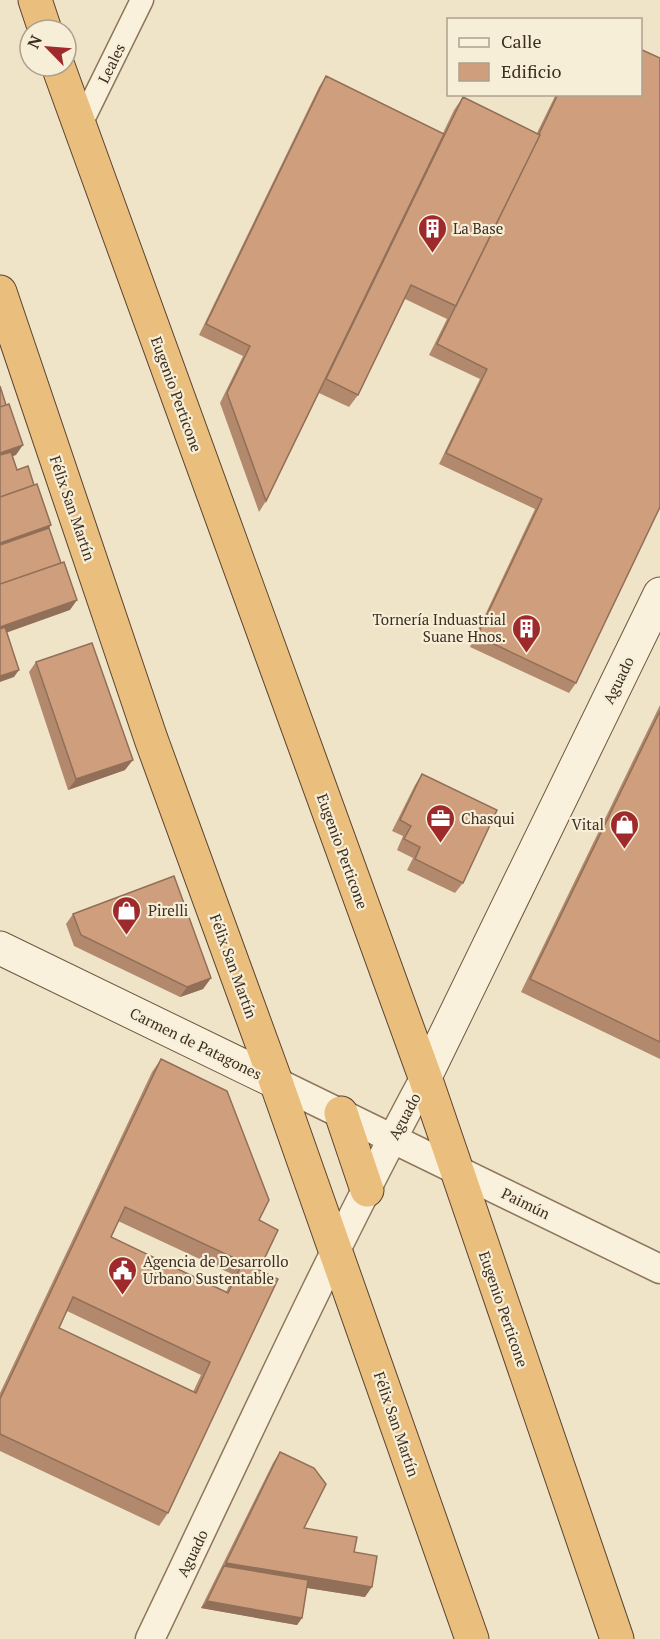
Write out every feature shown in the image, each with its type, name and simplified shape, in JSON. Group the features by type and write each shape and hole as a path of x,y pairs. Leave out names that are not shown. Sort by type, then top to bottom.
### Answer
{"highway":[{"path":"34,0 41,18"},
{"name":"Eugenio Perticone","path":"62,78 425,1077 618,1639"},
{"name":"Félix San Martín","path":"0,292 151,738 276,1082 472,1639"},
{"path":"341,1113 367,1190"}],"main road":[{"name":"Aguado","path":"425,1077 660,594"},
{"name":"Carmen de Patagones","path":"0,948 276,1082"}],"street":[{"name":"Leales","path":"80,126 142,0"},
{"name":"Aguado","path":"150,1639 336,1251 425,1077"},
{"name":"Carmen de Patagones","path":"276,1082 392,1138"},
{"name":"Paimún","path":"392,1138 660,1269"}],"building":[{"path":"642,50 660,58 660,507 576,683 477,636 542,499 446,453 487,369 437,344 557,96 642,96"},
{"path":"326,76 444,134 266,501 227,393 250,346 206,324"},
{"name":"La Base","path":"463,97 540,135 456,306 411,285 358,395 326,379"},
{"path":"0,386 6,405 0,407"},
{"path":"9,404 23,445 0,453 0,407"},
{"path":"11,452 17,470 28,466 34,485 0,497 0,455"},
{"path":"37,484 51,525 0,543 0,497"},
{"path":"49,528 61,563 0,584 0,545"},
{"path":"64,562 77,600 0,627 0,584"},
{"path":"5,627 19,670 0,676 0,629"},
{"path":"92,643 133,760 76,779 36,662"},
{"name":"Vital","path":"660,711 660,1042 530,979"},
{"name":"Chasqui","path":"422,774 497,810 463,883 415,859 420,847 404,839 411,826 400,820"},
{"name":"Pirelli","path":"174,876 211,978 187,987 81,935 73,914"},
{"path":"161,1059 227,1091 269,1200 259,1220 278,1230 259,1270 278,1279 168,1513 0,1434 0,1399","holes":["125,1207 243,1262 228,1293 111,1237","73,1297 210,1362 196,1393 59,1328"]},
{"path":"280,1452 314,1468 326,1484 304,1528 357,1537 354,1552 377,1556 372,1587 226,1563"},
{"path":"224,1566 308,1580 302,1618 207,1601"}],"place":[{"name":"La Base","path":"432,254"},
{"name":"Tornería Induastrial Suane Hnos.","path":"527,654"},
{"name":"Chasqui","path":"440,844"},
{"name":"Vital","path":"625,850"},
{"name":"Pirelli","path":"127,936"},
{"name":"Agencia de Desarrollo Urbano Sustentable","path":"122,1296"}]}
